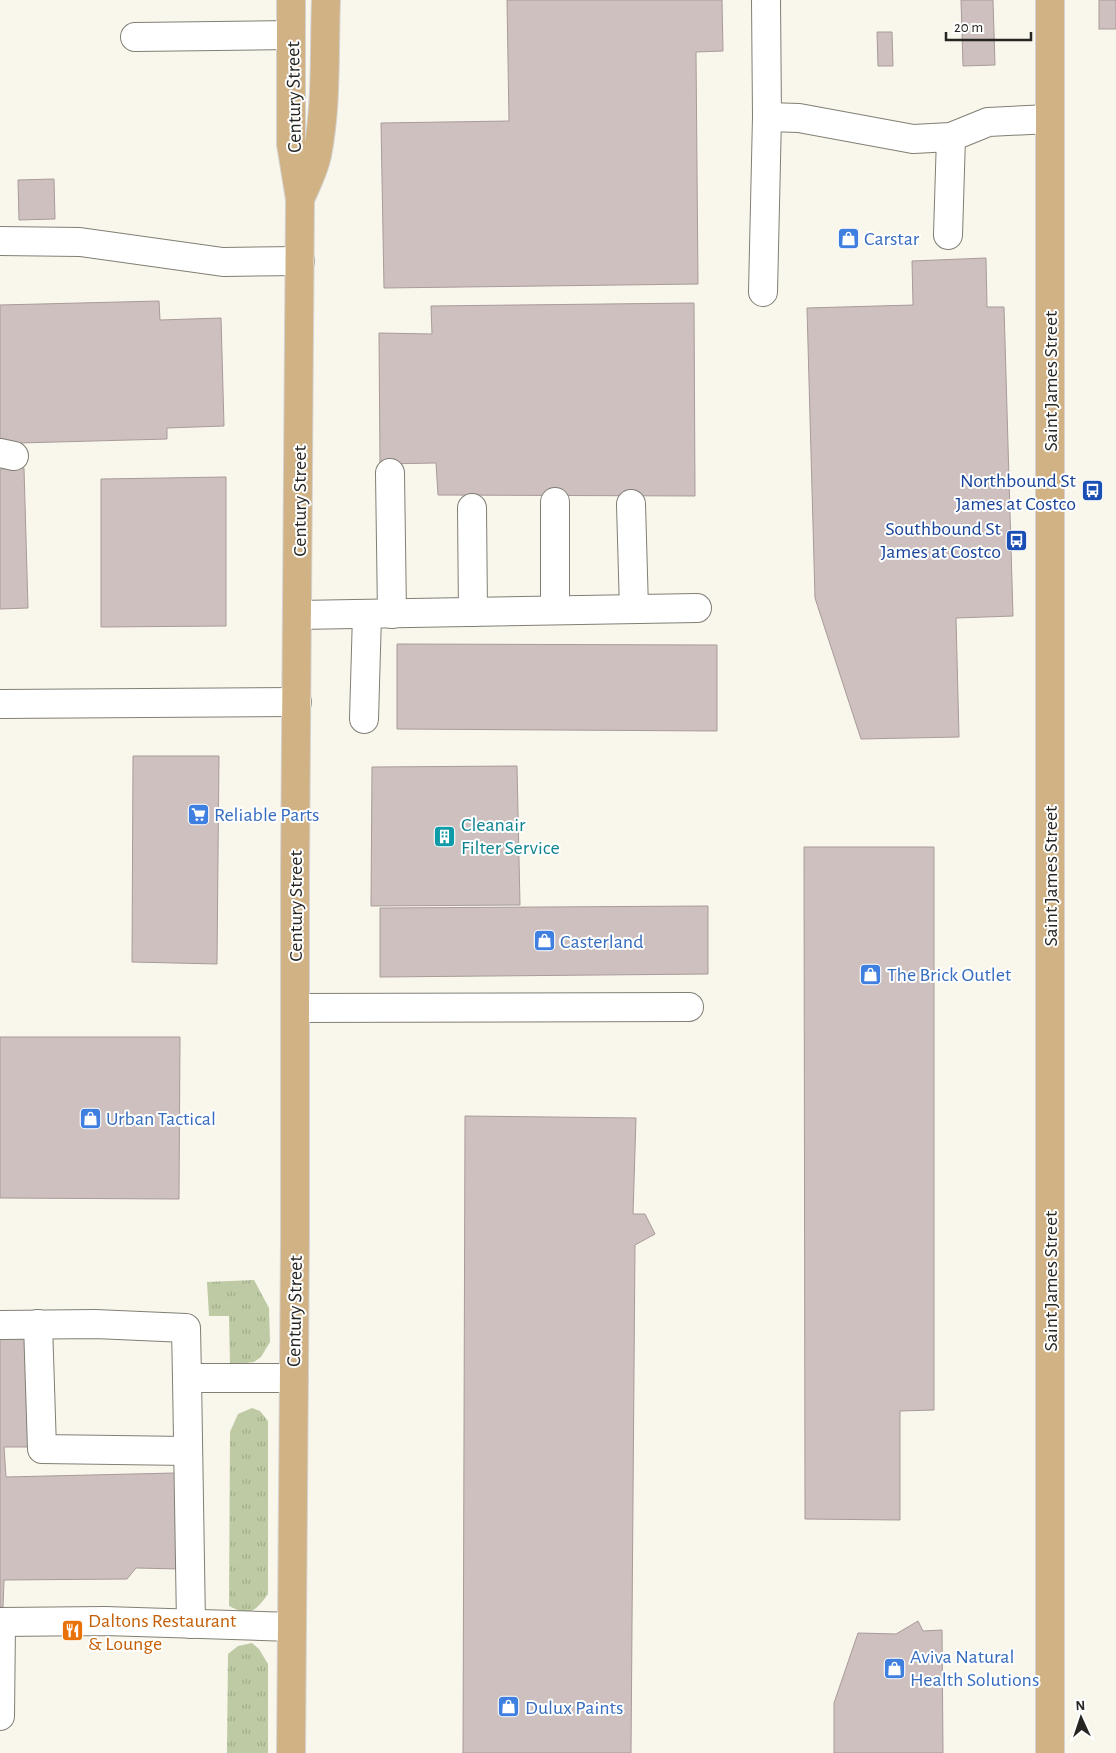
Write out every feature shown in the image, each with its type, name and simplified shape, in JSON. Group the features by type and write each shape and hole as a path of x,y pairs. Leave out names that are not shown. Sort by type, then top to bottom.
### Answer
{"main road":[{"name":"Century Street","path":"290,1753 300,261 300,199 291,144 291,0"},
{"path":"300,199 316,157 320,130 326,0"},
{"name":"Saint James Street","path":"1050,0 1050,1753"}],"lane":[{"path":"763,292 767,117 766,0"},
{"path":"135,37 291,35"},
{"path":"767,117 799,118 913,139 950,137 988,122 1049,119"},
{"path":"948,235 950,137"},
{"path":"0,241 80,242 223,262 300,261"},
{"path":"364,719 379,614 390,473"},
{"path":"555,502 555,610"},
{"path":"631,504 634,609"},
{"path":"472,508 473,612"},
{"path":"298,616 697,608"},
{"path":"0,704 297,702"},
{"path":"295,1008 689,1007"},
{"path":"38,1324 42,1449 188,1451"},
{"path":"0,1325 95,1324 186,1328 191,1624"},
{"path":"187,1378 294,1378"},
{"path":"0,1716 0,1622 104,1621 292,1627"}],"green space":[{"path":"254,1280 269,1308 270,1342 261,1357 254,1362 230,1365 229,1316 209,1316 207,1282"},
{"path":"252,1408 260,1411 268,1421 268,1594 255,1609 247,1612 229,1606 230,1432 238,1414"},
{"path":"252,1643 259,1649 268,1664 268,1753 227,1753 228,1654 238,1646"}],"building":[{"path":"507,0 722,0 723,51 696,52 698,284 384,288 381,123 509,121"},
{"path":"961,0 993,0 995,65 963,66"},
{"path":"1099,0 1116,0 1116,29 1099,29"},
{"path":"877,32 892,32 893,66 878,66"},
{"path":"54,179 55,219 19,220 18,180"},
{"path":"986,258 987,307 1004,307 1013,616 956,618 959,737 861,739 815,598 807,308 913,305 912,261"},
{"path":"159,301 160,320 221,318 224,426 167,428 167,439 19,443 0,438 0,305"},
{"path":"694,303 695,496 438,495 436,463 380,464 379,333 432,334 431,306"},
{"path":"24,468 28,608 0,609 0,469"},
{"path":"226,477 226,626 101,627 101,479"},
{"path":"397,644 717,645 717,731 397,729"},
{"path":"133,756 219,756 217,964 132,962"},
{"name":"Cleanair Filter Service","path":"517,766 520,905 371,906 372,767"},
{"path":"804,847 934,847 934,1410 900,1411 900,1520 805,1519"},
{"name":"Casterland","path":"708,906 708,974 380,977 380,908"},
{"name":"Urban Tactical","path":"0,1037 180,1037 179,1199 0,1198"},
{"path":"465,1116 636,1118 633,1214 645,1214 655,1234 635,1245 631,1753 463,1753"},
{"path":"30,1331 31,1447 4,1447 6,1477 175,1473 180,1569 136,1568 127,1579 4,1580 3,1607 0,1607 0,1332"},
{"name":"Aviva Natural Health Solutions","path":"918,1621 923,1631 942,1630 943,1753 834,1753 834,1703 858,1633 896,1634"}],"place":[{"name":"Carstar","path":"848,238"},
{"name":"Northbound St James at Costco","path":"1092,491"},
{"name":"Southbound St James at Costco","path":"1017,540"},
{"name":"Reliable Parts","path":"198,814"},
{"name":"Cleanair Filter Service","path":"445,836"},
{"name":"Casterland","path":"544,941"},
{"name":"The Brick Outlet","path":"871,974"},
{"name":"Urban Tactical","path":"90,1118"},
{"name":"Daltons Restaurant & Lounge","path":"72,1631"},
{"name":"Aviva Natural Health Solutions","path":"894,1668"},
{"name":"Dulux Paints","path":"509,1707"}]}
